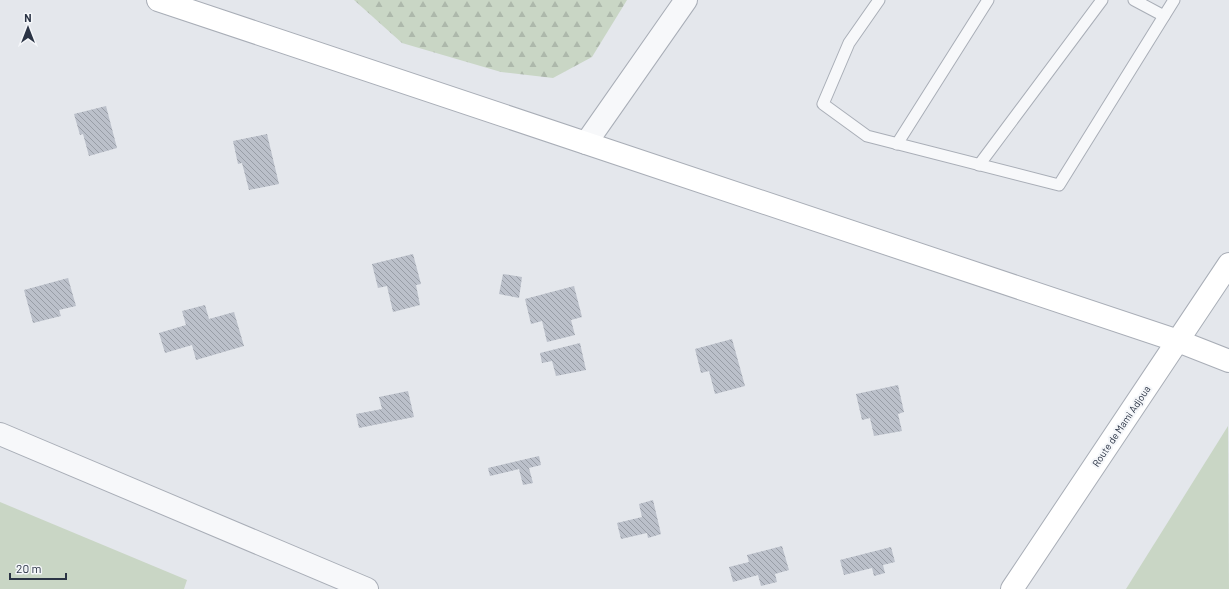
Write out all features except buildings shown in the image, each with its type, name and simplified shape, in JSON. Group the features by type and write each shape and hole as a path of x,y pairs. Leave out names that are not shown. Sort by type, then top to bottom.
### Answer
{"street":[{"path":"158,0 1178,341 1229,361"},
{"path":"586,143 686,0"},
{"name":"Route de Mami Adjoua","path":"1012,589 1229,264"},
{"path":"0,434 367,589"}],"lane":[{"path":"879,0 849,43 823,104 867,136 1059,185 1174,0"},
{"path":"897,144 988,0"},
{"path":"979,165 1102,0"},
{"path":"1134,0 1164,16"}],"green space":[{"path":"354,0 627,0 592,57 553,78 501,72 402,43"},
{"path":"1228,426 1229,589 1126,589"},
{"path":"0,502 187,580 184,589 0,589"}]}
